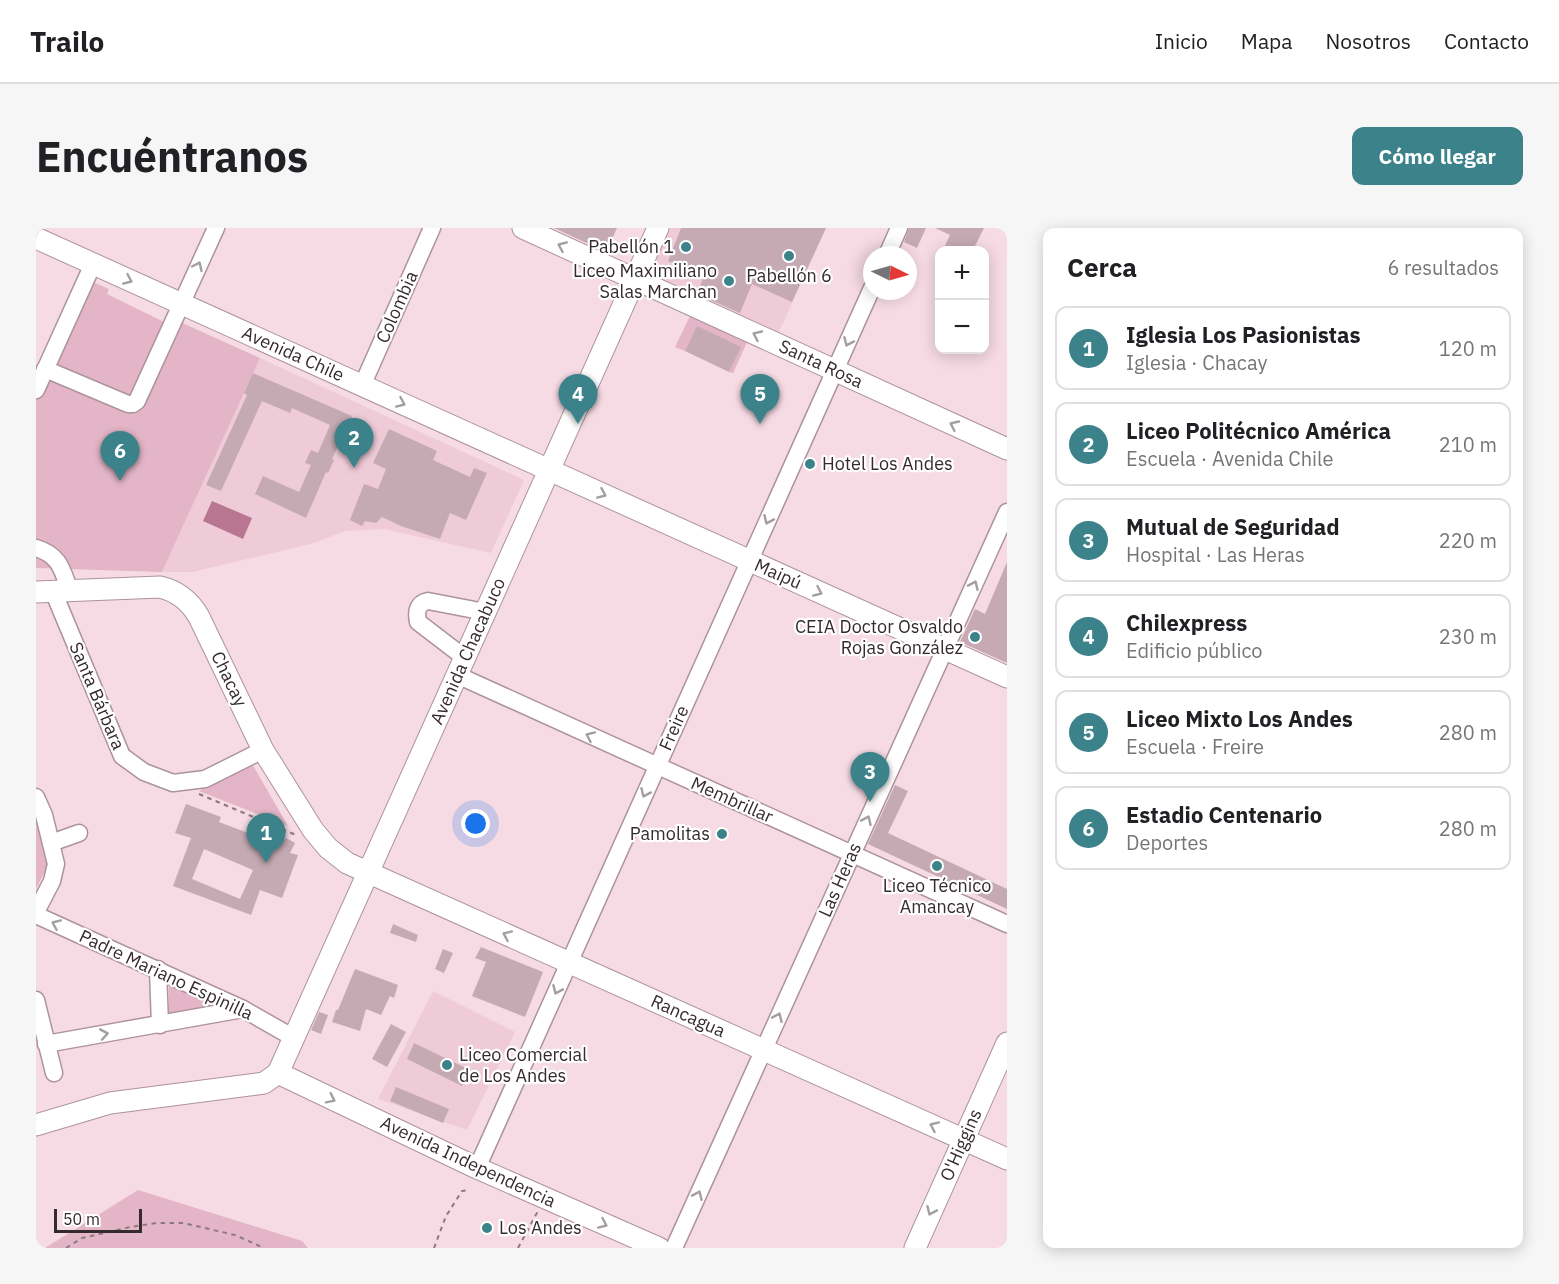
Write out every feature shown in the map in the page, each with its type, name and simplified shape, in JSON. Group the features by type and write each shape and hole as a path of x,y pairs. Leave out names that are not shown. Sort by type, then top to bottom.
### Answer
{"main road":[{"name":"Santa Rosa","path":"523,228 1007,449"},
{"name":"Avenida Chacabuco","path":"278,1073 658,228"},
{"name":"Avenida Chile","path":"36,238 549,470"},
{"name":"Maipú","path":"549,470 1007,677"},
{"name":"Chacay","path":"53,591 160,587 173,591 185,599 199,617 263,750 307,821 328,848 347,863 368,873"},
{"name":"Rancagua","path":"368,873 1007,1159"},
{"name":"O'Higgins","path":"915,1248 1007,1043"},
{"name":"Avenida Independencia","path":"278,1073 477,1168 658,1248"},
{"path":"36,1125 110,1103 264,1083 278,1073"}],"street":[{"path":"45,369 128,404 137,401 216,228"},
{"name":"Colombia","path":"362,386 432,228"},
{"path":"891,246 899,228"},
{"path":"36,390 93,264"},
{"name":"Freire","path":"477,1168 867,300"},
{"name":"Las Heras","path":"674,1248 1007,512"},
{"name":"Santa Bárbara","path":"36,548 47,551 59,561 53,591 122,756 144,772 173,783 205,779 263,750"},
{"name":"Membrillar","path":"485,612 428,601 422,602 417,615 418,622 461,667 658,766 1007,924"},
{"path":"36,797 44,815 56,864 52,881 38,905"},
{"path":"51,843 80,833"},
{"name":"Padre Mariano Espinilla","path":"38,905 158,969 243,1009 294,1038"},
{"path":"158,969 160,1024"},
{"path":"36,999 54,1073"},
{"path":"46,1044 243,1009"}],"path":[{"path":"173,783 303,838 320,839"},
{"path":"434,1248 446,1216 462,1191 470,1191"},
{"path":"518,1248 545,1198"},
{"path":"66,1248 82,1238 157,1223 193,1225 235,1235 264,1248"}],"shaded area":[{"name":"Liceo Maximiliano Salas Marchan","path":"663,228 826,228 777,336 642,275"},
{"path":"88,280 109,289 107,294 166,323 169,317 260,358 162,572 36,568 36,393"},
{"path":"690,316 747,342 733,373 729,372 740,347 697,327 685,351 675,347"},
{"path":"260,358 524,480 491,553 384,529 345,531 311,544 192,572 162,572"},
{"path":"212,501 252,518 243,539 203,521"},
{"path":"251,762 288,826 199,791"},
{"path":"36,813 49,863 36,889"},
{"path":"169,984 215,1006 169,1016"},
{"name":"Liceo Comercial de Los Andes","path":"433,991 515,1032 467,1130 378,1099"},
{"path":"138,1190 302,1241 308,1248 45,1248"}],"building":[{"path":"554,228 617,228 606,252"},
{"name":"Liceo Maximiliano Salas Marchan","path":"681,228 826,228 792,302 752,284 740,313 697,294 704,276 668,261"},
{"path":"909,228 926,228 917,248 917,246 904,242"},
{"path":"935,228 984,228 975,246 945,246 950,235"},
{"path":"697,326 741,347 729,372 685,351"},
{"path":"253,373 352,416 306,518 255,494 263,476 299,492 311,465 305,463 311,450 318,453 330,425 292,408 290,413 262,401 221,491 206,485 247,395 244,393"},
{"path":"389,429 437,451 433,460 470,477 474,468 487,473 466,520 450,513 440,539 382,517 376,523 365,521 362,526 350,520 364,484 378,489 386,469 373,463"},
{"path":"1007,562 1007,663 960,642 975,609 985,614"},
{"name":"Liceo Técnico Amancay","path":"895,785 908,791 888,833 1007,889 1007,909 868,844"},
{"path":"186,804 221,817 219,822 280,845 286,838 295,843 290,853 298,855 282,898 260,890 251,915 173,886 191,838 175,833","holes":["204,849 253,870 240,899 192,879"]},
{"path":"393,924 418,935 416,942 390,933"},
{"path":"481,947 543,972 525,1017 472,996 486,962 475,958"},
{"path":"443,949 453,953 444,973 435,969"},
{"path":"355,969 398,985 394,998 390,996 381,1015 366,1009 360,1031 332,1022"},
{"path":"319,1012 328,1015 321,1034 311,1030"},
{"path":"391,1024 406,1032 387,1067 372,1059"},
{"path":"414,1043 470,1070 462,1086 407,1059"},
{"path":"396,1087 449,1109 443,1123 390,1101"}],"place":[{"name":"Pabellón 1","path":"686,247"},
{"name":"Pabellón 6","path":"789,256"},
{"name":"Liceo Maximiliano Salas Marchan","path":"729,281"},
{"name":"Chilexpress","path":"578,424"},
{"name":"Liceo Mixto Los Andes","path":"760,424"},
{"name":"Hotel Los Andes","path":"810,464"},
{"name":"Liceo Politécnico América","path":"354,468"},
{"name":"Estadio Centenario","path":"120,481"},
{"name":"CEIA Doctor Osvaldo Rojas González","path":"975,637"},
{"name":"Mutual de Seguridad","path":"870,802"},
{"name":"Pamolitas","path":"722,834"},
{"name":"Iglesia Los Pasionistas","path":"266,863"},
{"name":"Liceo Técnico Amancay","path":"937,866"},
{"name":"Liceo Comercial de Los Andes","path":"447,1065"},
{"name":"Los Andes","path":"487,1228"}]}
